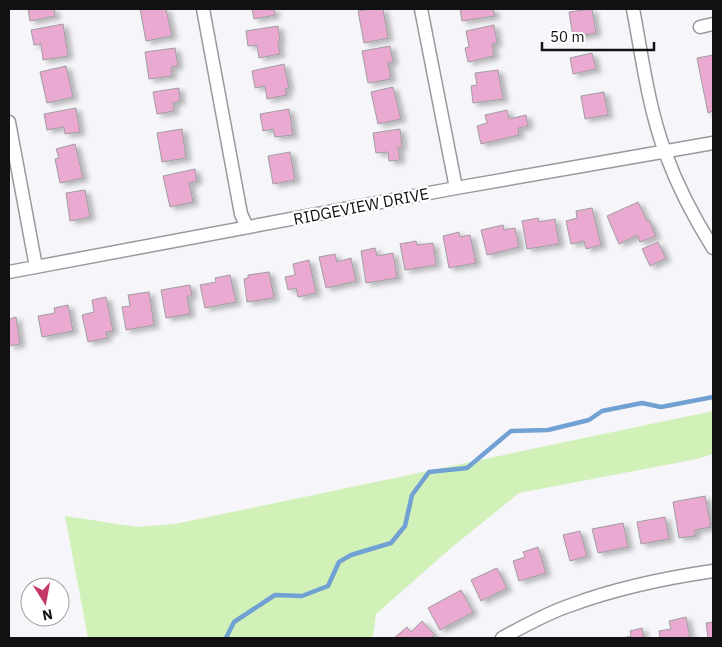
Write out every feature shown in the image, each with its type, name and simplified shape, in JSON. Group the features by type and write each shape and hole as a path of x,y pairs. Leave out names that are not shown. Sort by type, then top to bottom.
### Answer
{"street":[{"path":"203,9 241,214 247,227"},
{"path":"421,9 456,188"},
{"path":"633,9 664,151 679,186 713,248"},
{"path":"700,27 713,24"},
{"path":"9,122 36,267"},
{"name":"RIDGEVIEW DRIVE","path":"9,272 456,188 713,143"},
{"path":"502,638 535,620 570,605 608,593 713,571"}],"green space":[{"path":"713,411 713,454 697,459 519,493 451,548 376,614 373,636 370,638 88,638 65,516 137,527 175,524"}],"building":[{"path":"28,9 54,9 55,16 30,21"},
{"path":"140,9 166,9 172,36 146,41"},
{"path":"252,9 274,9 275,15 254,19"},
{"path":"383,9 388,38 364,43 358,11"},
{"path":"460,9 493,9 495,16 462,21"},
{"path":"592,9 596,33 573,37 569,12"},
{"path":"63,24 68,56 43,60 41,44 34,45 31,30"},
{"path":"494,25 497,43 492,44 494,56 468,62 465,48 469,47 466,31"},
{"path":"278,26 280,54 259,58 257,45 248,46 246,31"},
{"path":"390,46 393,62 388,63 391,79 368,83 362,51"},
{"path":"175,48 178,66 171,67 172,76 149,79 145,52"},
{"path":"592,53 596,69 573,74 570,58"},
{"path":"713,55 713,111 708,113 697,58"},
{"path":"284,64 289,88 285,89 287,95 267,99 265,86 255,88 252,71"},
{"path":"66,66 73,97 47,103 40,72"},
{"path":"498,70 503,99 473,103 471,86 477,85 475,73"},
{"path":"393,87 401,119 378,124 371,92"},
{"path":"179,88 180,101 173,103 174,111 157,114 153,92"},
{"path":"604,92 608,115 585,119 581,96"},
{"path":"76,108 80,132 65,134 64,127 47,130 44,114"},
{"path":"289,109 293,135 275,137 273,129 263,131 260,114"},
{"path":"507,110 509,119 526,115 528,126 518,128 519,135 481,144 477,126 487,123 485,115"},
{"path":"182,129 186,158 162,162 157,133"},
{"path":"400,129 402,147 398,148 400,160 389,161 388,152 376,153 373,133"},
{"path":"75,144 83,178 60,183 55,159 59,158 56,149"},
{"path":"290,152 295,180 273,184 268,156"},
{"path":"195,169 197,181 189,183 193,202 170,207 163,176"},
{"path":"85,190 90,217 70,221 66,193"},
{"path":"638,202 656,236 640,242 637,235 619,244 607,216"},
{"path":"592,208 601,245 586,249 584,241 571,244 566,221 577,218 576,211"},
{"path":"538,218 539,222 555,219 559,244 527,249 522,221"},
{"path":"503,225 504,230 515,228 519,247 487,255 481,230"},
{"path":"459,232 460,237 470,235 476,263 449,268 443,236"},
{"path":"416,241 417,245 433,243 436,265 405,270 400,244"},
{"path":"658,242 666,258 650,266 642,249"},
{"path":"375,248 377,256 393,253 397,278 366,283 361,251"},
{"path":"335,254 337,262 351,258 356,281 326,288 319,257"},
{"path":"309,260 316,293 298,297 296,288 288,290 285,277 295,275 293,264"},
{"path":"269,272 274,298 247,302 244,279 248,278 248,275"},
{"path":"230,275 236,302 205,308 200,285 216,282 215,278"},
{"path":"190,285 192,296 187,296 190,314 166,318 161,290"},
{"path":"149,292 154,325 126,330 122,307 130,306 128,295"},
{"path":"106,297 113,331 106,332 107,338 88,342 82,315 94,312 92,300"},
{"path":"68,305 73,331 42,337 38,316 55,313 54,308"},
{"path":"16,317 20,344 9,346 9,319"},
{"path":"705,496 711,527 695,530 695,536 679,538 673,502"},
{"path":"665,517 669,539 641,544 637,522"},
{"path":"623,523 628,547 598,553 592,529"},
{"path":"580,531 587,556 570,561 563,535"},
{"path":"538,547 546,573 519,581 513,561 525,557 523,552"},
{"path":"497,568 507,588 481,601 471,580"},
{"path":"461,590 473,612 440,630 428,608"},
{"path":"686,617 690,638 660,638 659,631 671,629 669,621"},
{"path":"422,621 435,635 431,638 394,638 407,627 411,632"},
{"path":"713,622 713,638 708,638 706,623"},
{"path":"642,628 644,638 623,638 631,636 630,631"}],"waterway":[{"path":"226,638 234,622 275,595 302,596 328,586 339,562 351,555 391,543 405,526 412,495 429,472 467,468 511,431 548,430 589,420 602,411 642,403 661,407 713,397"}]}
